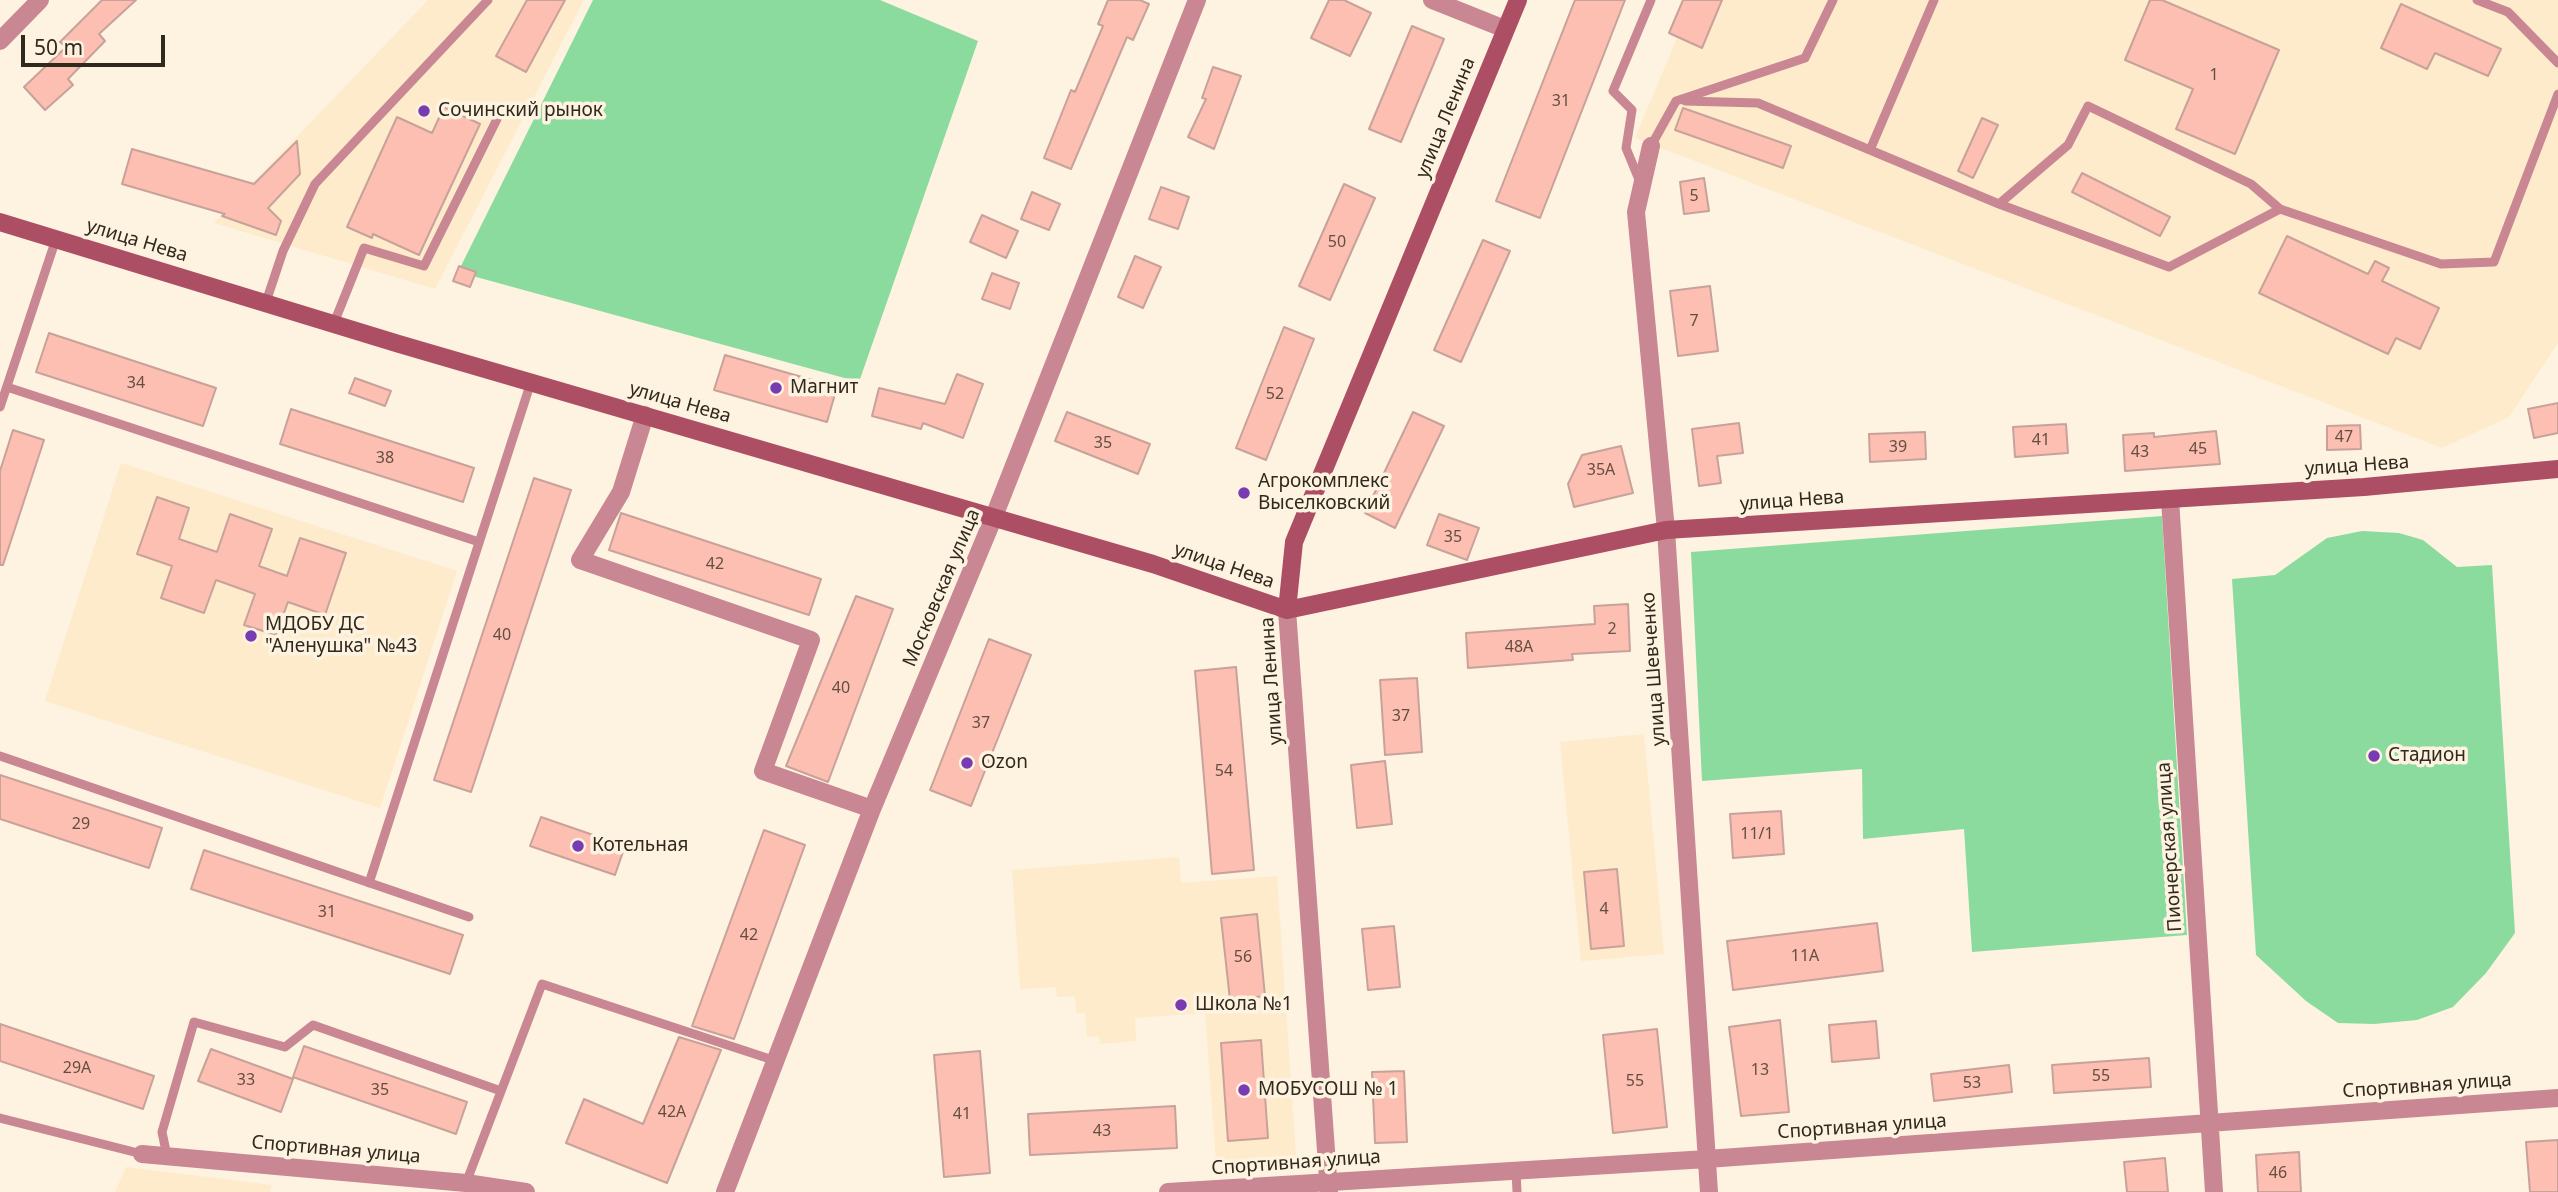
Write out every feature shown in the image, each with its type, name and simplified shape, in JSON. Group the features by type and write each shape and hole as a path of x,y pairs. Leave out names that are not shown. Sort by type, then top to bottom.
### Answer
{"main road":[{"name":"улица Ленина","path":"1287,610 1294,542 1518,0"},
{"name":"улица Нева","path":"0,222 531,382 1153,564 1287,610 1666,530 2364,487 2558,468"}],"street":[{"path":"0,41 40,0"},
{"name":"Московская улица","path":"726,1192 872,809 993,519 1197,0"},
{"path":"1432,0 1505,29"},
{"name":"улица Шевченко","path":"1651,146 1636,212 1666,530 1709,1192"},
{"path":"645,415 621,492 580,560 811,640 763,771 872,809"},
{"name":"Пионерская улица","path":"2170,499 2214,1192"},
{"name":"улица Ленина","path":"1287,610 1329,1187"},
{"name":"Спортивная улица","path":"1168,1192 1329,1187 1516,1170 1707,1159 2558,1098"},
{"name":"Спортивная улица","path":"142,1154 466,1182 526,1192"}],"lane":[{"path":"266,302 283,251 315,184 488,0"},
{"path":"1642,186 1626,148 1632,110 1613,90 1651,0"},
{"path":"1651,146 1676,101 1805,58 1833,0"},
{"path":"1870,150 1934,0"},
{"path":"2477,0 2508,12 2558,64"},
{"path":"1999,204 2068,145 2088,106 2251,184 2280,209 2441,264 2494,262 2558,94"},
{"path":"1676,101 1758,103 1999,204 2169,267 2280,209"},
{"path":"334,323 364,248 424,266 499,115"},
{"path":"0,407 56,239"},
{"path":"369,883 531,382"},
{"path":"7,387 479,542"},
{"path":"0,757 469,917"},
{"path":"466,1182 542,984 776,1061"},
{"path":"167,1156 162,1132 194,1023 285,1047 313,1025 501,1091"},
{"path":"0,1118 142,1154"},
{"path":"1516,1170 1517,1192"}],"shaded area":[{"name":"Сочинский рынок","path":"428,0 584,0 435,289 214,223"},
{"path":"1693,0 2558,0 2558,343 2509,417 2442,448 1635,138"},
{"name":"МДОБУ ДС \"Аленушка\" №43","path":"121,463 457,571 380,808 45,701"},
{"path":"1644,734 1664,954 1581,961 1560,742"},
{"name":"Школа №1","path":"1179,857 1181,883 1277,876 1296,1156 1216,1162 1205,1013 1135,1018 1136,1041 1100,1044 1099,1036 1087,1037 1085,1013 1076,1013 1075,996 1057,997 1056,987 1020,989 1012,870"},
{"path":"126,1167 272,1185 270,1192 115,1192"}],"green space":[{"path":"593,0 880,0 978,41 859,382 458,272"},
{"path":"2162,516 2187,935 1972,952 1964,829 1863,839 1862,769 1702,781 1691,552"},
{"name":"Стадион","path":"2362,531 2399,533 2423,540 2457,567 2492,565 2515,933 2486,973 2453,1007 2417,1020 2374,1024 2338,1023 2306,1001 2256,955 2232,579 2275,575 2327,538"}],"building":[{"path":"102,0 136,0 99,34 105,41 68,79 73,85 45,110 24,87 66,47 60,42"},
{"path":"527,0 565,0 526,72 496,56"},
{"path":"1108,0 1140,0 1149,4 1133,40 1127,37 1071,169 1044,158 1071,90 1075,92 1103,26 1098,24"},
{"path":"1329,0 1344,0 1371,13 1350,56 1311,38"},
{"path":"1575,0 1625,0 1540,218 1496,201"},
{"path":"1683,0 1722,0 1702,48 1669,33"},
{"path":"2150,0 2162,0 2279,50 2235,154 2176,129 2193,89 2125,60"},
{"path":"2401,4 2501,49 2488,76 2435,53 2427,69 2381,48"},
{"path":"1412,26 1444,39 1401,142 1369,129"},
{"path":"1213,67 1241,76 1214,149 1188,137 1206,99 1202,98"},
{"path":"444,107 480,124 419,255 373,234 372,238 347,227 397,117 432,133"},
{"path":"1683,108 1791,146 1783,168 1675,130"},
{"path":"1982,118 1998,125 1973,178 1958,171"},
{"path":"297,141 300,174 268,208 281,221 276,235 222,216 225,214 122,184 132,149 254,184"},
{"path":"2082,173 2170,217 2160,236 2072,192"},
{"path":"1704,178 1709,211 1684,214 1680,182"},
{"path":"1344,184 1375,198 1330,300 1299,286"},
{"path":"1161,187 1189,197 1178,229 1149,219"},
{"path":"1032,192 1060,204 1049,230 1021,219"},
{"path":"982,215 1018,231 1006,258 970,242"},
{"path":"2287,236 2368,274 2375,261 2389,268 2382,281 2439,308 2420,349 2396,338 2388,354 2259,293"},
{"path":"1483,240 1510,251 1461,362 1434,350"},
{"path":"1135,256 1161,267 1143,308 1118,297"},
{"path":"459,266 476,272 470,287 453,281"},
{"path":"992,273 1019,283 1010,309 982,299"},
{"path":"1710,286 1718,351 1678,356 1670,291"},
{"path":"1284,327 1314,339 1266,460 1236,448"},
{"path":"49,333 216,388 203,426 36,372"},
{"name":"Магнит","path":"725,355 837,387 827,422 714,390"},
{"path":"957,374 983,384 963,438 923,423 921,429 872,416 879,388 945,404"},
{"path":"355,378 391,391 385,406 349,393"},
{"path":"2558,403 2558,433 2534,438 2528,409"},
{"path":"291,409 474,468 463,502 280,444"},
{"path":"1067,412 1150,444 1138,474 1055,441"},
{"path":"1413,412 1444,426 1395,528 1365,513"},
{"path":"1739,423 1743,453 1717,456 1721,483 1699,486 1692,429"},
{"path":"2066,424 2068,453 2015,457 2013,427"},
{"path":"2360,425 2361,449 2327,450 2327,426"},
{"path":"13,430 44,440 3,565 0,565 0,471"},
{"path":"2216,431 2220,464 2125,471 2123,435 2154,433 2154,437"},
{"path":"1925,432 1926,459 1870,462 1869,434"},
{"path":"1621,446 1633,493 1574,507 1568,484 1582,455"},
{"path":"534,478 571,490 471,792 434,780"},
{"path":"157,497 189,508 179,539 217,552 230,514 272,529 259,566 287,576 300,538 346,553 325,615 288,602 276,635 244,625 255,594 216,580 204,613 161,598 172,566 137,554"},
{"path":"621,513 821,579 809,615 609,550"},
{"path":"1439,514 1479,528 1467,560 1427,545"},
{"path":"856,596 893,609 828,782 786,766"},
{"path":"1628,604 1630,651 1572,654 1573,660 1468,668 1466,633 1595,624 1594,606"},
{"path":"989,639 1031,655 971,806 930,790"},
{"path":"1236,667 1254,870 1212,874 1195,671"},
{"path":"1417,678 1422,752 1385,755 1380,680"},
{"path":"1385,761 1392,824 1357,828 1351,765"},
{"path":"0,775 162,828 149,868 0,819"},
{"path":"1781,811 1784,854 1733,858 1730,814"},
{"name":"Котельная","path":"541,817 625,846 615,875 530,846"},
{"path":"764,830 805,845 734,1039 692,1026"},
{"path":"204,850 463,935 450,974 191,889"},
{"path":"1617,869 1624,946 1591,949 1584,872"},
{"path":"1257,914 1265,996 1230,1000 1221,918"},
{"path":"1877,923 1883,971 1733,990 1727,941"},
{"path":"1394,926 1400,987 1368,990 1362,929"},
{"path":"1780,1020 1789,1112 1741,1116 1729,1027"},
{"path":"1876,1021 1879,1058 1832,1062 1829,1025"},
{"path":"0,1024 154,1076 143,1109 0,1061"},
{"path":"1657,1029 1667,1127 1613,1133 1603,1035"},
{"path":"679,1037 721,1050 667,1183 566,1143 584,1099 643,1124"},
{"name":"МОБУСОШ № 1","path":"1261,1040 1268,1138 1228,1141 1221,1043"},
{"path":"304,1046 467,1102 456,1134 293,1077"},
{"path":"211,1049 293,1079 281,1112 198,1081"},
{"path":"980,1051 990,1173 944,1177 934,1055"},
{"path":"2149,1058 2151,1087 2054,1093 2052,1065"},
{"path":"2009,1065 2012,1092 1934,1101 1931,1074"},
{"path":"1404,1071 1407,1142 1375,1143 1372,1072"},
{"path":"1175,1106 1177,1148 1030,1155 1028,1114"},
{"path":"2558,1140 2558,1192 2530,1192 2526,1142"},
{"path":"2299,1152 2301,1192 2258,1192 2256,1155"},
{"path":"2165,1158 2168,1192 2127,1192 2124,1162"}],"place":[{"name":"Сочинский рынок","path":"424,111"},
{"name":"Магнит","path":"776,388"},
{"name":"Агрокомплекс Выселковский","path":"1244,493"},
{"name":"МДОБУ ДС \"Аленушка\" №43","path":"251,636"},
{"name":"Стадион","path":"2374,756"},
{"name":"Ozon","path":"967,763"},
{"name":"Котельная","path":"578,846"},
{"name":"Школа №1","path":"1181,1005"},
{"name":"МОБУСОШ № 1","path":"1244,1090"}]}
